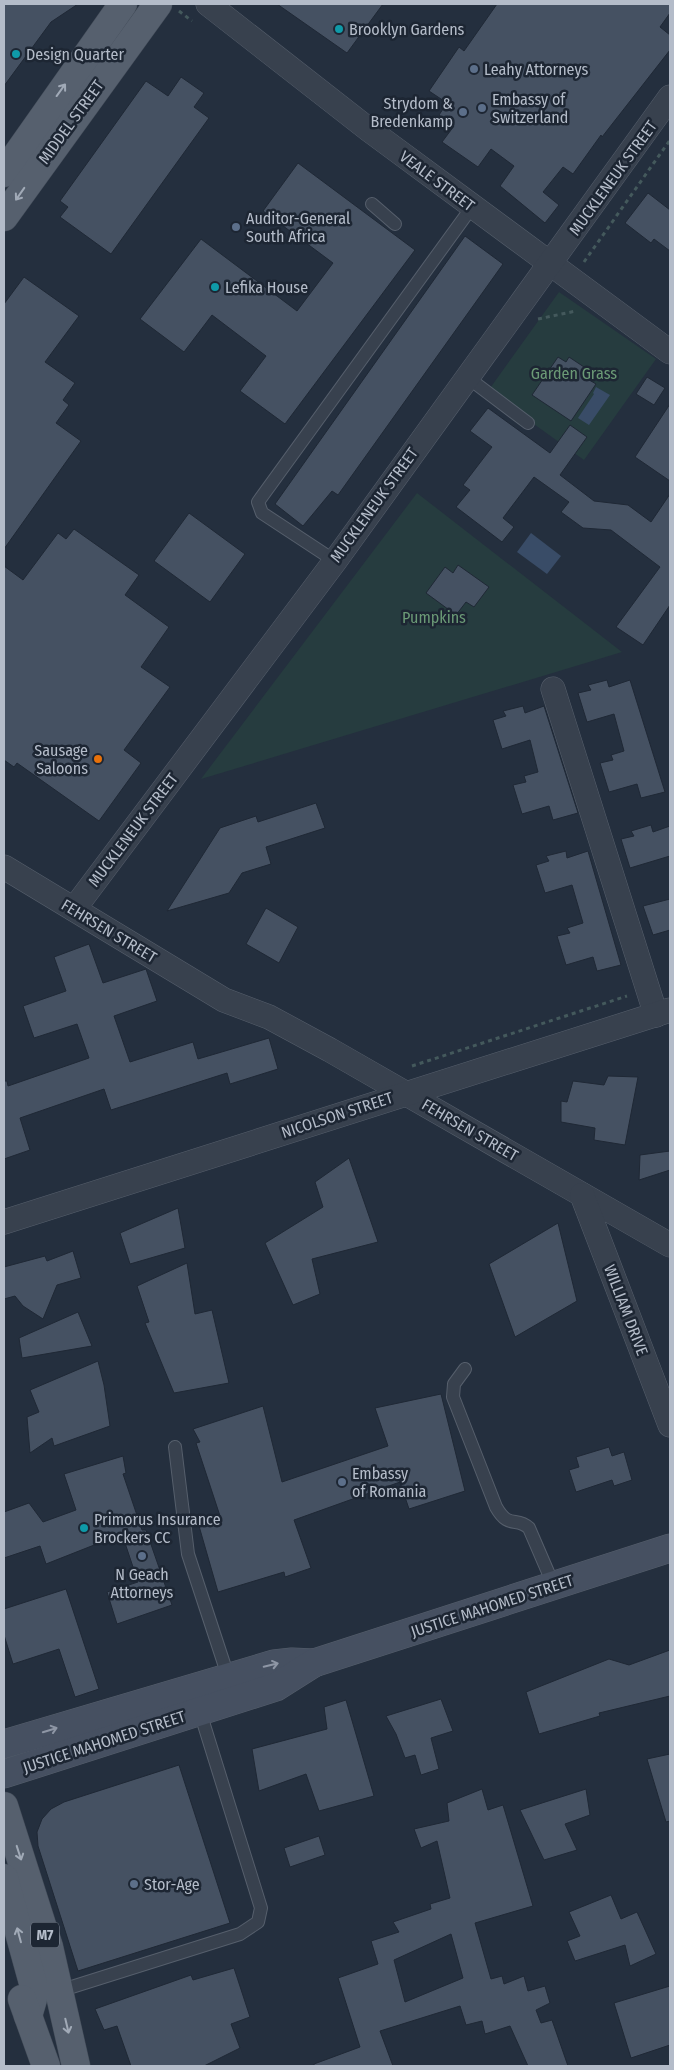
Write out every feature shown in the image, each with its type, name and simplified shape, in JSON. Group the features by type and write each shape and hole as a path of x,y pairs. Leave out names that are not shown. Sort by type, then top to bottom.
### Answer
{"main road":[{"name":"MIDDEL STREET","path":"4,173 123,4"},
{"name":"MIDDEL STREET","path":"4,217 158,4"},
{"name":"JUSTICE MAHOMED STREET","path":"4,1774 276,1687 314,1663 670,1548"},
{"name":"JUSTICE MAHOMED STREET","path":"4,1744 228,1676 274,1664 292,1662 314,1663"},
{"name":"M7","path":"4,1806 34,1898 59,1991 76,2066"},
{"path":"4,1878 32,1982 33,2000 28,2016"},
{"path":"4,1946 46,2066"}],"street":[{"name":"VEALE STREET","path":"208,4 368,129 550,266 670,352"},
{"name":"MUCKLENEUK STREET","path":"78,904 335,561 466,377 550,266 670,97"},
{"path":"553,689 648,989 663,1012"},
{"name":"FEHRSEN STREET","path":"4,851 78,904"},
{"name":"FEHRSEN STREET","path":"4,868 78,904 219,979 269,1017 670,1245"},
{"name":"NICOLSON STREET","path":"4,1222 663,1012"},
{"name":"WILLIAM DRIVE","path":"582,1195 670,1425"}],"lane":[{"path":"372,204 395,224"},
{"path":"335,561 262,513 258,502 472,207"},
{"path":"466,377 528,423"},
{"path":"465,1369 454,1384 454,1397 496,1507 502,1518 510,1523 526,1525 530,1528 554,1586"},
{"path":"175,1447 188,1554 228,1676"},
{"path":"59,1991 240,1934 258,1922 261,1908 200,1712"}],"path":[{"path":"581,266 670,140"},
{"path":"534,320 580,310"},
{"path":"378,1078 648,989"}],"green space":[{"name":"Garden Grass","path":"559,292 656,359 584,460 488,391"},
{"name":"Pumpkins","path":"417,493 622,652 201,779"}],"water":[{"path":"596,387 610,395 589,425 578,418 594,394"},
{"path":"531,533 561,556 547,574 517,552"}],"building":[{"name":"Design Quarter","path":"4,4 78,4 51,22 4,86"},
{"name":"Brooklyn Gardens","path":"277,4 383,4 347,53"},
{"path":"497,4 670,4 670,13 660,27 670,35 670,50 602,137 601,135 573,174 563,167 543,192 559,205 545,223 500,186 514,166 491,149 478,167 442,142 454,126 439,115 447,103 429,91 459,47 464,51"},
{"path":"181,77 204,93 194,107 209,118 111,254 60,217 68,207 60,201 146,81 168,96"},
{"name":"Lefika House","path":"298,163 415,250 285,424 240,391 266,356 212,315 184,352 140,319 201,239 297,311 333,263 263,211"},
{"path":"648,193 670,210 670,251 654,239 651,243 625,223"},
{"path":"465,236 503,264 338,495 332,491 303,526 275,504"},
{"path":"24,277 79,316 45,362 75,383 63,400 69,405 56,423 81,441 4,549 4,304"},
{"path":"558,357 566,362 569,357 590,371 586,378 596,384 571,421 532,395"},
{"path":"647,377 665,388 654,405 636,394"},
{"path":"670,404 670,481 635,457"},
{"path":"488,408 550,453 570,425 587,437 560,475 594,501 628,505 651,522 670,494 670,605 643,645 616,627 660,567 611,530 583,528 561,512 569,502 534,477 503,518 514,527 502,542 456,507 470,490 463,485 492,447 470,431"},
{"path":"189,513 245,554 210,602 154,561"},
{"path":"74,529 139,575 125,595 169,627 141,667 170,687 124,750 141,763 99,821 17,763 14,767 4,760 4,566 23,580 58,533 66,539"},
{"path":"458,565 489,587 474,607 466,602 456,615 426,593 445,567 453,573"},
{"path":"607,680 609,687 630,680 665,792 641,798 637,784 609,792 600,763 613,760 611,755 624,751 614,714 587,722 578,693 591,690 588,685"},
{"path":"523,706 525,713 544,706 578,813 553,820 549,806 522,814 513,785 526,782 524,776 538,772 530,740 502,749 493,720 506,716 503,711"},
{"path":"316,803 325,828 266,847 271,864 242,873 229,893 167,911 220,828 256,816 258,822"},
{"path":"651,825 653,832 670,826 670,856 630,868 621,839 634,836 631,831"},
{"path":"566,851 567,858 588,851 621,965 597,971 593,957 566,965 557,936 570,933 567,928 583,923 572,885 545,893 536,865 549,861 546,856"},
{"path":"670,899 670,930 653,935 643,906"},
{"path":"266,908 298,927 279,963 246,944"},
{"path":"89,944 103,983 146,969 157,1001 114,1016 130,1062 193,1042 198,1059 269,1038 278,1069 230,1084 227,1073 111,1110 104,1089 20,1118 30,1150 4,1159 4,1081 7,1081 8,1086 89,1058 77,1024 34,1038 23,1006 66,991 54,957"},
{"path":"608,1076 638,1077 625,1145 594,1140 595,1128 561,1122 561,1101 567,1102 573,1081 604,1085"},
{"path":"670,1151 670,1170 639,1180 640,1155"},
{"path":"349,1158 378,1242 312,1259 320,1294 293,1305 265,1243 323,1207 315,1182"},
{"path":"178,1208 185,1248 130,1264 120,1233"},
{"path":"558,1223 577,1301 515,1337 489,1264"},
{"path":"73,1251 81,1278 57,1285 43,1319 23,1306 15,1296 4,1299 4,1267 45,1256 47,1261"},
{"path":"187,1263 195,1314 212,1310 229,1383 174,1393 145,1323 149,1322 137,1286"},
{"path":"78,1312 92,1346 22,1358 19,1338"},
{"path":"98,1361 104,1385 110,1426 54,1446 52,1438 30,1453 27,1417 39,1412 30,1390"},
{"path":"441,1394 465,1491 409,1509 400,1482 294,1520 311,1568 285,1577 284,1572 218,1592 199,1526 221,1519 196,1443 200,1442 193,1429 263,1406 282,1482 388,1446 375,1408"},
{"path":"609,1447 612,1456 624,1452 632,1480 614,1486 612,1480 576,1492 569,1470 579,1467 576,1457"},
{"path":"123,1456 126,1473 123,1474 142,1530 146,1530 172,1605 117,1624 107,1592 138,1582 122,1534 46,1564 40,1546 4,1558 4,1512 29,1503 43,1522 76,1510 64,1474"},
{"path":"66,1589 99,1689 75,1697 59,1649 13,1664 4,1635 4,1609"},
{"path":"670,1650 670,1696 599,1713 600,1716 539,1734 526,1692 609,1659 629,1665"},
{"path":"441,1699 453,1731 431,1738 439,1769 421,1775 415,1755 405,1758 396,1734 386,1716"},
{"path":"346,1700 374,1796 319,1811 306,1774 259,1791 252,1749 327,1729 324,1707"},
{"path":"670,1754 670,1821 666,1822 647,1759"},
{"name":"Stor-Age","path":"179,1765 230,1923 78,1971 38,1846 37,1832 42,1819 51,1809 64,1802"},
{"path":"482,1789 488,1810 503,1805 533,1906 475,1923 491,1979 502,1976 504,1984 524,1976 528,1991 545,1986 550,2003 536,2010 541,2023 552,2020 568,2066 528,2066 510,2026 485,2034 482,2021 466,2025 460,2006 380,2031 393,2066 314,2066 314,2064 360,2047 338,1978 378,1964 371,1941 399,1932 393,1922 431,1909 430,1904 450,1898 437,1841 421,1848 414,1829 449,1821 447,1803","holes":["451,1934 463,1978 405,2002 394,1960"]},
{"path":"586,1789 590,1815 565,1824 577,1850 544,1860 520,1810"},
{"path":"319,1836 325,1855 290,1867 284,1848"},
{"path":"611,1895 621,1919 637,1912 656,1954 630,1966 625,1945 575,1961 567,1941 580,1936 569,1912"},
{"path":"234,1968 250,2017 231,2024 240,2048 204,2066 131,2066 117,2026 104,2030 95,2009 191,1975 193,1980"},
{"path":"670,1986 670,2045 631,2058 614,2003"}],"place":[{"name":"Brooklyn Gardens","path":"339,29"},
{"name":"Design Quarter","path":"16,54"},
{"name":"Leahy Attorneys","path":"474,69"},
{"name":"Embassy of Switzerland","path":"482,108"},
{"name":"Strydom & Bredenkamp","path":"463,112"},
{"name":"Auditor-General South Africa","path":"236,227"},
{"name":"Lefika House","path":"215,287"},
{"name":"Sausage Saloons","path":"98,759"},
{"name":"Embassy of Romania","path":"342,1482"},
{"name":"Primorus Insurance Brockers CC","path":"84,1528"},
{"name":"N Geach Attorneys","path":"142,1556"},
{"name":"Stor-Age","path":"134,1884"}]}
